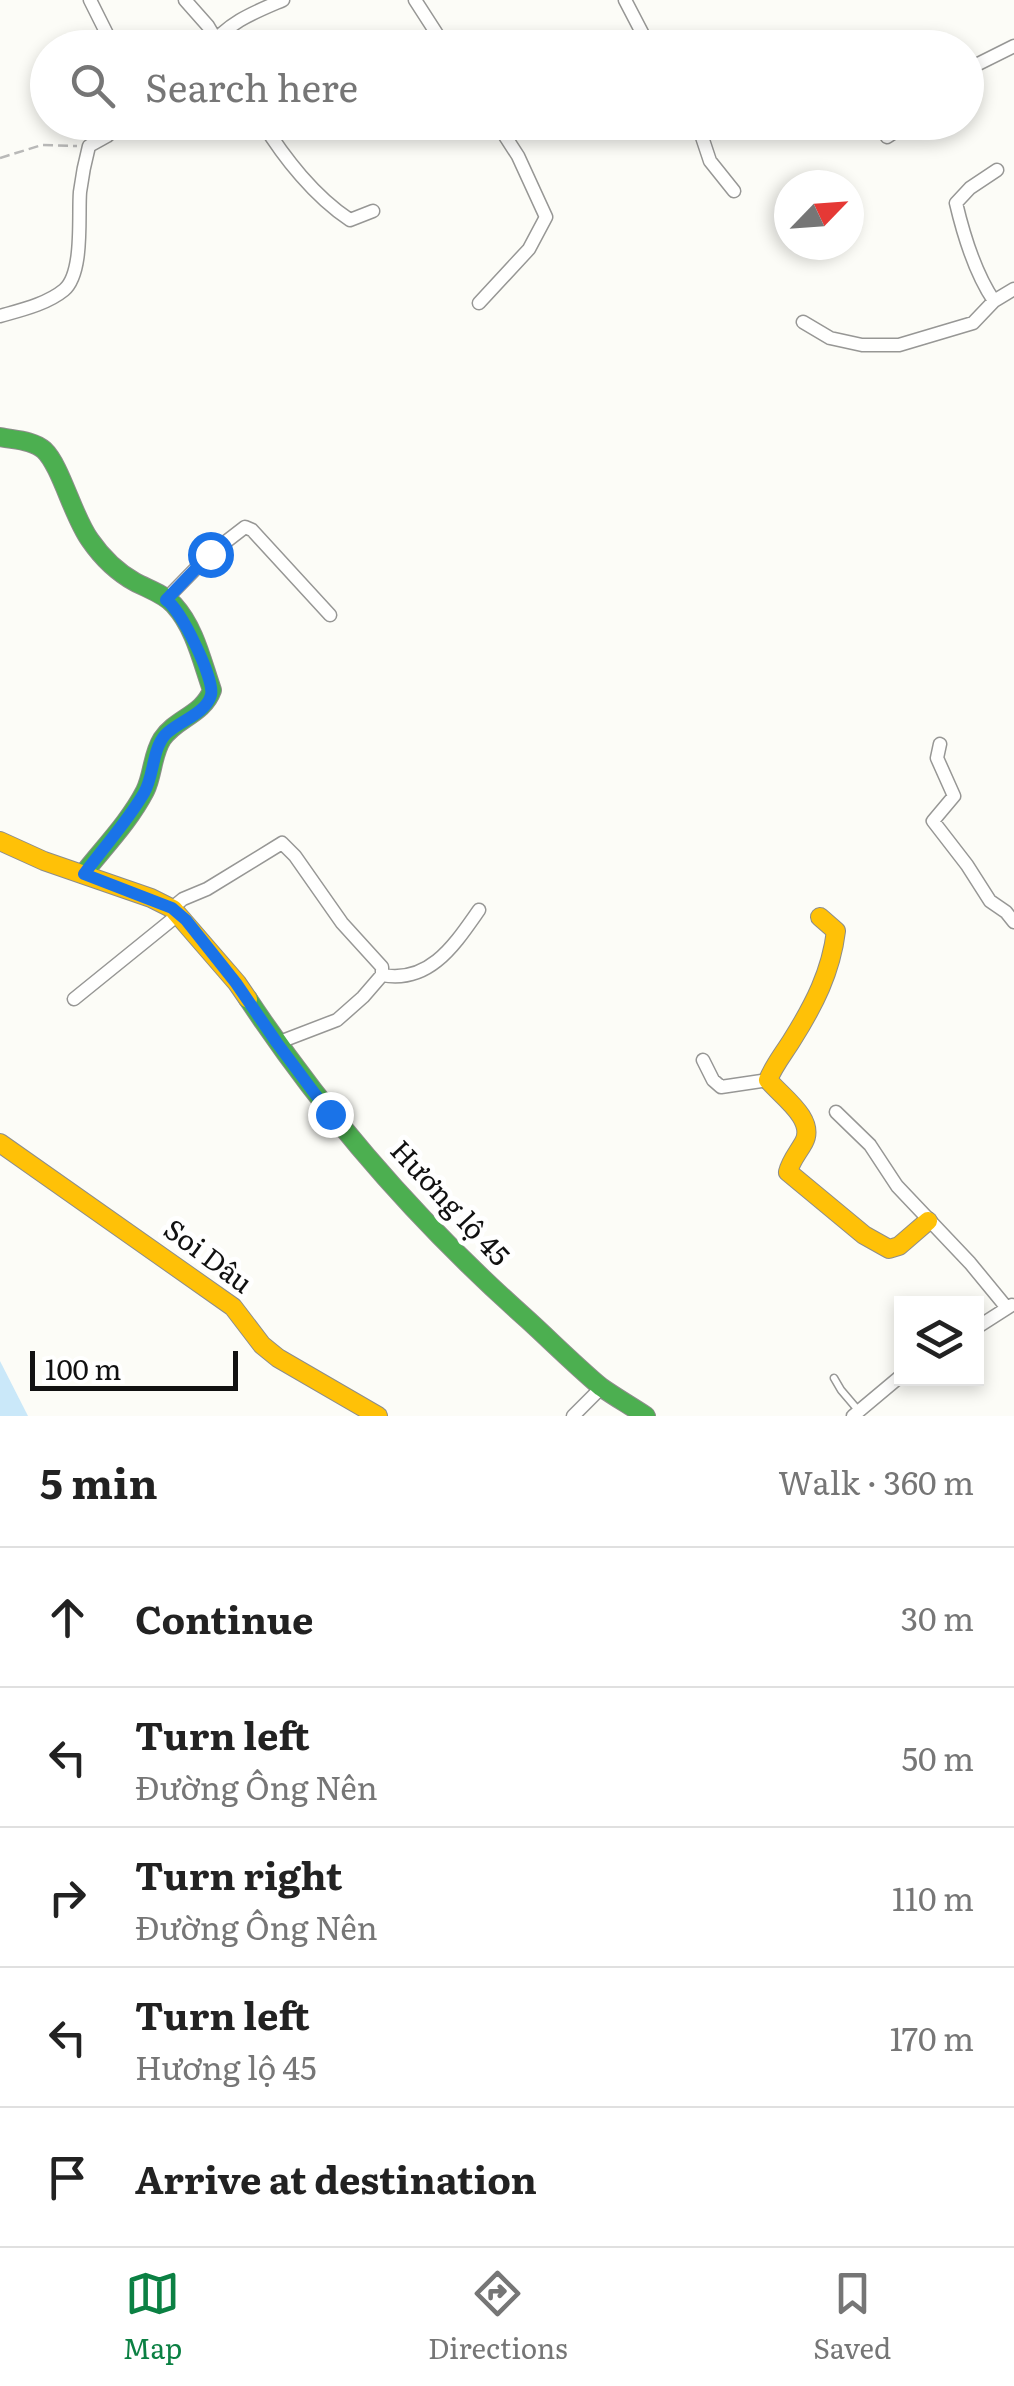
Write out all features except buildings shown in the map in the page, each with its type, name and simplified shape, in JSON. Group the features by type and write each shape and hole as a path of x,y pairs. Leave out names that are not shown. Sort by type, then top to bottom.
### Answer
{"street":[{"path":"90,0 105,30"},
{"path":"186,0 206,30"},
{"path":"230,30 246,15 283,0"},
{"path":"415,0 434,30"},
{"path":"625,0 641,30"},
{"path":"984,61 1014,46"},
{"path":"0,316 66,289 72,280 78,255 83,172 89,146 100,140"},
{"path":"274,140 338,212 350,220 373,211"},
{"path":"479,303 529,249 546,218 508,140"},
{"path":"704,140 710,161 734,191"},
{"path":"994,302 981,279 956,203 997,170"},
{"path":"803,322 830,338 862,345 899,344 972,324 1014,289"},
{"path":"0,437 42,447 93,543 128,578 174,604 212,690 210,700 164,736 146,790 84,874"},
{"path":"166,600 210,554 244,527 252,530 330,615"},
{"path":"940,744 937,758 954,796 933,821 990,901 1014,922"},
{"name":"Hương lộ 45","path":"0,841 175,911 236,983 330,1114 422,1218 484,1281 602,1387 646,1416"},
{"path":"74,998 175,911 183,899 282,843 342,923 382,967 382,975 336,1020 277,1043"},
{"path":"382,975 418,972 439,961 479,910"},
{"path":"820,918 836,931 829,976 768,1080 806,1125 807,1133 792,1155 788,1172 864,1236 889,1249 899,1246 928,1221"},
{"path":"702,1060 721,1087 768,1080"},
{"path":"836,1112 870,1146 897,1186 928,1221 1011,1306 984,1323"},
{"name":"Soi Dâu","path":"0,1143 233,1307 262,1345 278,1358 378,1416"},
{"path":"856,1413 894,1382"},
{"path":"573,1416 602,1387"}],"lane":[{"path":"834,1378 856,1413"}],"path":[{"path":"0,158 42,145 89,146"}],"water":[{"path":"0,1361 28,1416 0,1416"}],"traffic: fast":[{"path":"0,437 29,442 44,450 99,552 122,573 174,605 193,635 212,690 202,705 162,739 139,802 83,874"},
{"path":"248,999 343,1128 413,1208 582,1371 646,1416"}],"traffic: slow":[{"path":"0,841 173,909 248,999"},
{"path":"820,917 836,931 826,974 768,1080 795,1108 805,1125 804,1142 788,1172 864,1235 889,1249 899,1246 928,1221"},
{"path":"0,1143 233,1307 262,1345 278,1358 378,1416"}],"route":[{"path":"210,554 166,600 174,604 186,624 212,690 210,700 164,736 146,790 84,874 172,908 186,920 330,1114"}]}
